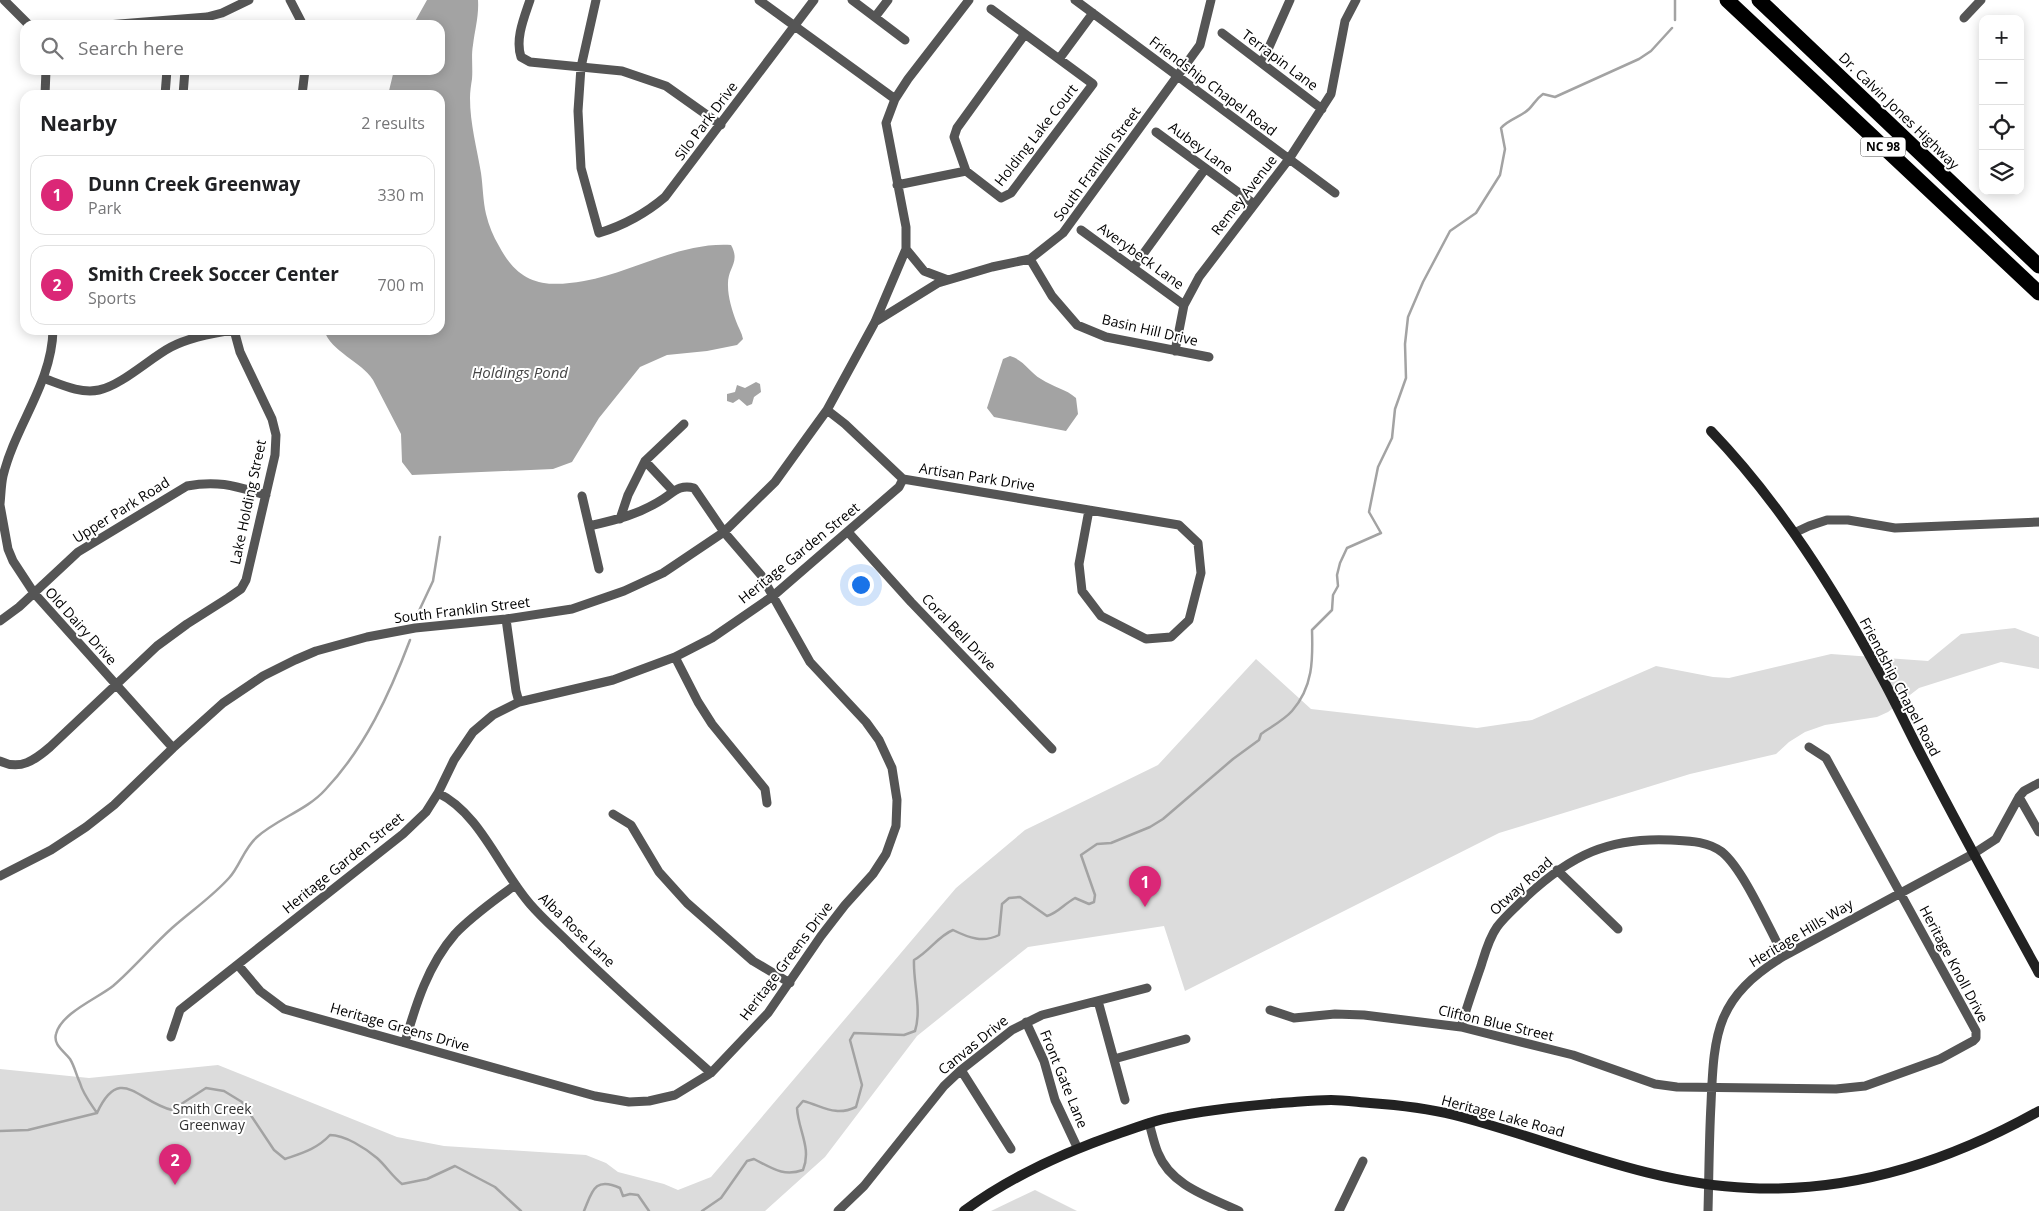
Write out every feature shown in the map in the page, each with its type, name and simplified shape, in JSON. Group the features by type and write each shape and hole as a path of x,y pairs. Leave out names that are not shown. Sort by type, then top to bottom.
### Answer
{"highway":[{"name":"NC 98","path":"1727,0 2039,293"},
{"name":"Dr. Calvin Jones Highway","path":"1759,0 2039,266"}],"main road":[{"name":"Friendship Chapel Road","path":"1711,431 1766,494 1794,533 1851,624 1882,677 1973,854 2039,973"},
{"name":"Heritage Lake Road","path":"964,1211 1023,1174 1077,1147 1148,1123 1236,1106 1333,1100 1398,1106 1451,1114 1532,1137 1655,1176 1709,1185 1781,1189 1829,1185 1878,1177 1922,1164 1964,1149 2039,1111"}],"street":[{"path":"4,0 23,20"},
{"path":"196,20 230,10 249,0"},
{"path":"290,0 300,20"},
{"path":"530,0 521,28 518,48 521,57 530,62 622,71 666,86 720,124"},
{"path":"581,67 596,0"},
{"path":"759,0 894,99"},
{"name":"Silo Park Drive","path":"581,67 578,111 581,168 599,233 631,221 649,211 665,197 814,0"},
{"path":"852,0 905,40"},
{"path":"875,17 888,0"},
{"name":"South Franklin Street","path":"0,876 51,850 86,827 114,805 172,748 223,703 263,676 316,651 367,637 415,628 506,619 572,609 624,591 664,573 724,532 775,482 827,410 875,322 906,249 906,227 886,123 894,99 969,0"},
{"name":"Friendship Chapel Road","path":"1075,0 1335,193"},
{"name":"South Franklin Street","path":"875,322 938,283 992,267 1030,259 1063,233 1200,45 1211,0"},
{"path":"1262,64 1290,0"},
{"name":"Remey Avenue","path":"1175,351 1184,305 1199,277 1289,159 1331,94 1345,21 1356,0"},
{"path":"1964,18 1981,0"},
{"path":"225,1 230,10"},
{"name":"Holding Lake Court","path":"966,171 1001,198 1011,193 1093,84 991,10"},
{"path":"1059,59 1093,14"},
{"name":"Terrapin Lane","path":"1222,33 1322,109"},
{"path":"897,185 966,171 954,137 957,128 1025,34"},
{"path":"45,90 46,75"},
{"path":"165,90 166,75"},
{"path":"183,90 185,75"},
{"path":"303,90 304,75"},
{"name":"Aubey Lane","path":"1156,132 1254,204"},
{"path":"1133,268 1205,169"},
{"name":"Averybeck Lane","path":"1081,230 1184,305"},
{"path":"906,249 924,271 948,280"},
{"name":"Basin Hill Drive","path":"1030,259 1052,296 1077,325 1106,337 1209,357"},
{"name":"Old Dairy Drive","path":"53,335 53,348 44,378 14,445 3,477 0,504 8,549 13,561 34,593 172,748"},
{"path":"44,378 80,390 100,390 119,381 172,346 209,335"},
{"name":"Lake Holding Street","path":"0,761 19,764 33,761 50,748 159,644 240,589 250,567 275,454 276,435 272,419 240,352 235,335"},
{"name":"Artisan Park Drive","path":"827,410 845,424 903,479 1089,510 1179,525 1198,543 1201,573 1190,620 1171,638 1146,639 1101,616 1082,591 1079,564 1089,510"},
{"path":"620,519 628,495 645,461 684,424"},
{"path":"589,526 644,511 674,491 645,461"},
{"name":"Heritage Garden Street","path":"171,1037 180,1010 403,834 426,812 438,793 454,760 473,732 493,715 519,702 613,680 675,657 712,638 772,596 900,488 903,479"},
{"name":"Upper Park Road","path":"0,621 19,608 86,546 187,486 207,482 266,495"},
{"name":"Heritage Greens Drive","path":"238,965 260,991 284,1009 595,1096 629,1102 676,1095 711,1074 768,1013 790,984 821,936 845,905 874,874 882,861 896,826 898,800 892,768 880,740 866,722 810,662 761,575 724,532 694,488 686,486 674,491"},
{"path":"582,496 599,569"},
{"path":"1794,533 1827,520 1848,520 1894,528 2039,522"},
{"name":"Coral Bell Drive","path":"848,532 911,602 1052,748"},
{"path":"506,619 510,656 519,702"},
{"path":"675,657 698,702 712,724 764,789 767,804"},
{"name":"Heritage Knoll Drive","path":"1712,1088 1836,1089 1865,1086 1940,1059 1976,1038 1973,1025 1826,758 1809,747"},
{"path":"2039,783 2024,791 2019,797 2039,832"},
{"name":"Alba Rose Lane","path":"438,793 462,811 481,834 515,886 530,905 711,1074"},
{"name":"Heritage Hills Way","path":"1708,1211 1715,1042 1723,1018 1730,1005 1749,980 1762,969 1900,892 1973,854 1996,839 2019,797"},
{"path":"613,814 631,825 659,872 687,903 753,961 790,984"},
{"name":"Otway Road","path":"1461,1027 1493,933 1505,917 1557,870 1596,849 1628,841 1660,839 1696,841 1708,844 1721,851 1732,862 1784,956"},
{"path":"1557,870 1618,929"},
{"path":"405,1042 417,1002 436,962 455,935 474,917 515,886"},
{"name":"Canvas Drive","path":"838,1211 864,1186 944,1086 1012,1030 1042,1015 1147,988"},
{"path":"1098,1001 1125,1100"},
{"name":"Clifton Blue Street","path":"1270,1010 1294,1018 1335,1014 1364,1015 1461,1027 1573,1055 1655,1084 1677,1088 1712,1088"},
{"name":"Front Gate Lane","path":"1026,1022 1044,1061 1055,1100 1077,1147"},
{"path":"1114,1059 1186,1039"},
{"path":"962,1070 1011,1148"},
{"path":"1148,1123 1158,1154 1171,1174 1185,1185 1239,1211"},
{"path":"1339,1211 1363,1160"}],"green space":[{"name":"Smith Creek Greenway","path":"2015,628 2039,637 2039,669 2001,662 1919,688 1888,712 1877,717 1825,725 1805,732 1789,742 1776,754 1690,774 1499,833 1185,991 1164,926 1028,947 917,1036 825,1157 765,1211 0,1211 0,1069 89,1078 218,1065 397,1137 444,1146 586,1155 606,1163 618,1172 664,1184 678,1190 711,1177 956,888 1025,830 1158,765 1256,659 1311,709 1477,728 1532,720 1656,666 1713,677 1729,678 1831,654 1928,661 1961,634"},
{"path":"1035,1190 1077,1211 991,1211"}],"water":[{"name":"Holdings Pond","path":"427,0 478,0 472,49 470,108 481,173 484,204 491,231 497,242 507,259 524,276 545,283 570,283 603,277 693,248 731,245 734,251 735,256 729,274 728,290 729,299 743,339 737,345 707,351 667,355 640,367 599,418 572,462 553,469 412,475 402,462 401,434 373,380 368,373 339,350 326,335 445,335 445,90 389,90 393,75 445,75 445,20 416,20"},
{"path":"1010,356 1019,360 1041,379 1076,398 1078,414 1066,431 994,417 987,408 1003,359"},
{"path":"756,382 760,384 761,392 754,397 752,404 747,406 739,399 733,403 727,401 727,394 735,392 737,385 745,388"}],"waterway":[{"path":"1675,0 1675,20"},
{"path":"702,1211 721,1198 747,1161 754,1159 783,1172 803,1170 806,1154 797,1108 803,1101 835,1111 849,1110 856,1107 862,1085 850,1040 854,1033 904,1035 915,1031 918,1014 914,960 953,930 982,939 999,935 1002,904 1009,898 1020,897 1047,916 1075,898 1089,904 1094,902 1095,895 1081,855 1097,844 1111,843 1150,827 1163,819 1233,759 1259,740 1261,734 1292,711 1299,702 1308,683 1312,662 1312,630 1332,610 1333,595 1338,586 1337,575 1347,548 1381,533 1369,512 1378,467 1392,438 1395,409 1406,378 1405,344 1408,317 1423,282 1450,231 1476,213 1500,175 1505,149 1501,128 1526,112 1543,94 1555,97 1639,59 1651,51 1672,28"},
{"path":"418,613 433,581 440,537"},
{"path":"97,1113 87,1099 70,1059 56,1041 55,1038 59,1026 72,1013 113,986 172,928 209,898 233,873 249,846 257,837 310,803 325,790 352,756 375,719 394,680 410,640"},
{"path":"97,1113 105,1098 114,1090 122,1088 172,1110 206,1088 224,1091 242,1102 274,1150 285,1159 315,1147 330,1135 342,1137 372,1154 402,1184 427,1179 455,1166 495,1187 521,1211"},
{"path":"0,1131 28,1130 97,1113"},
{"path":"584,1211 595,1188 605,1184 620,1188 623,1196 630,1194 638,1195 649,1211"}],"place":[{"name":"Dunn Creek Greenway","path":"1145,907"},
{"name":"Smith Creek Soccer Center","path":"175,1185"}]}
